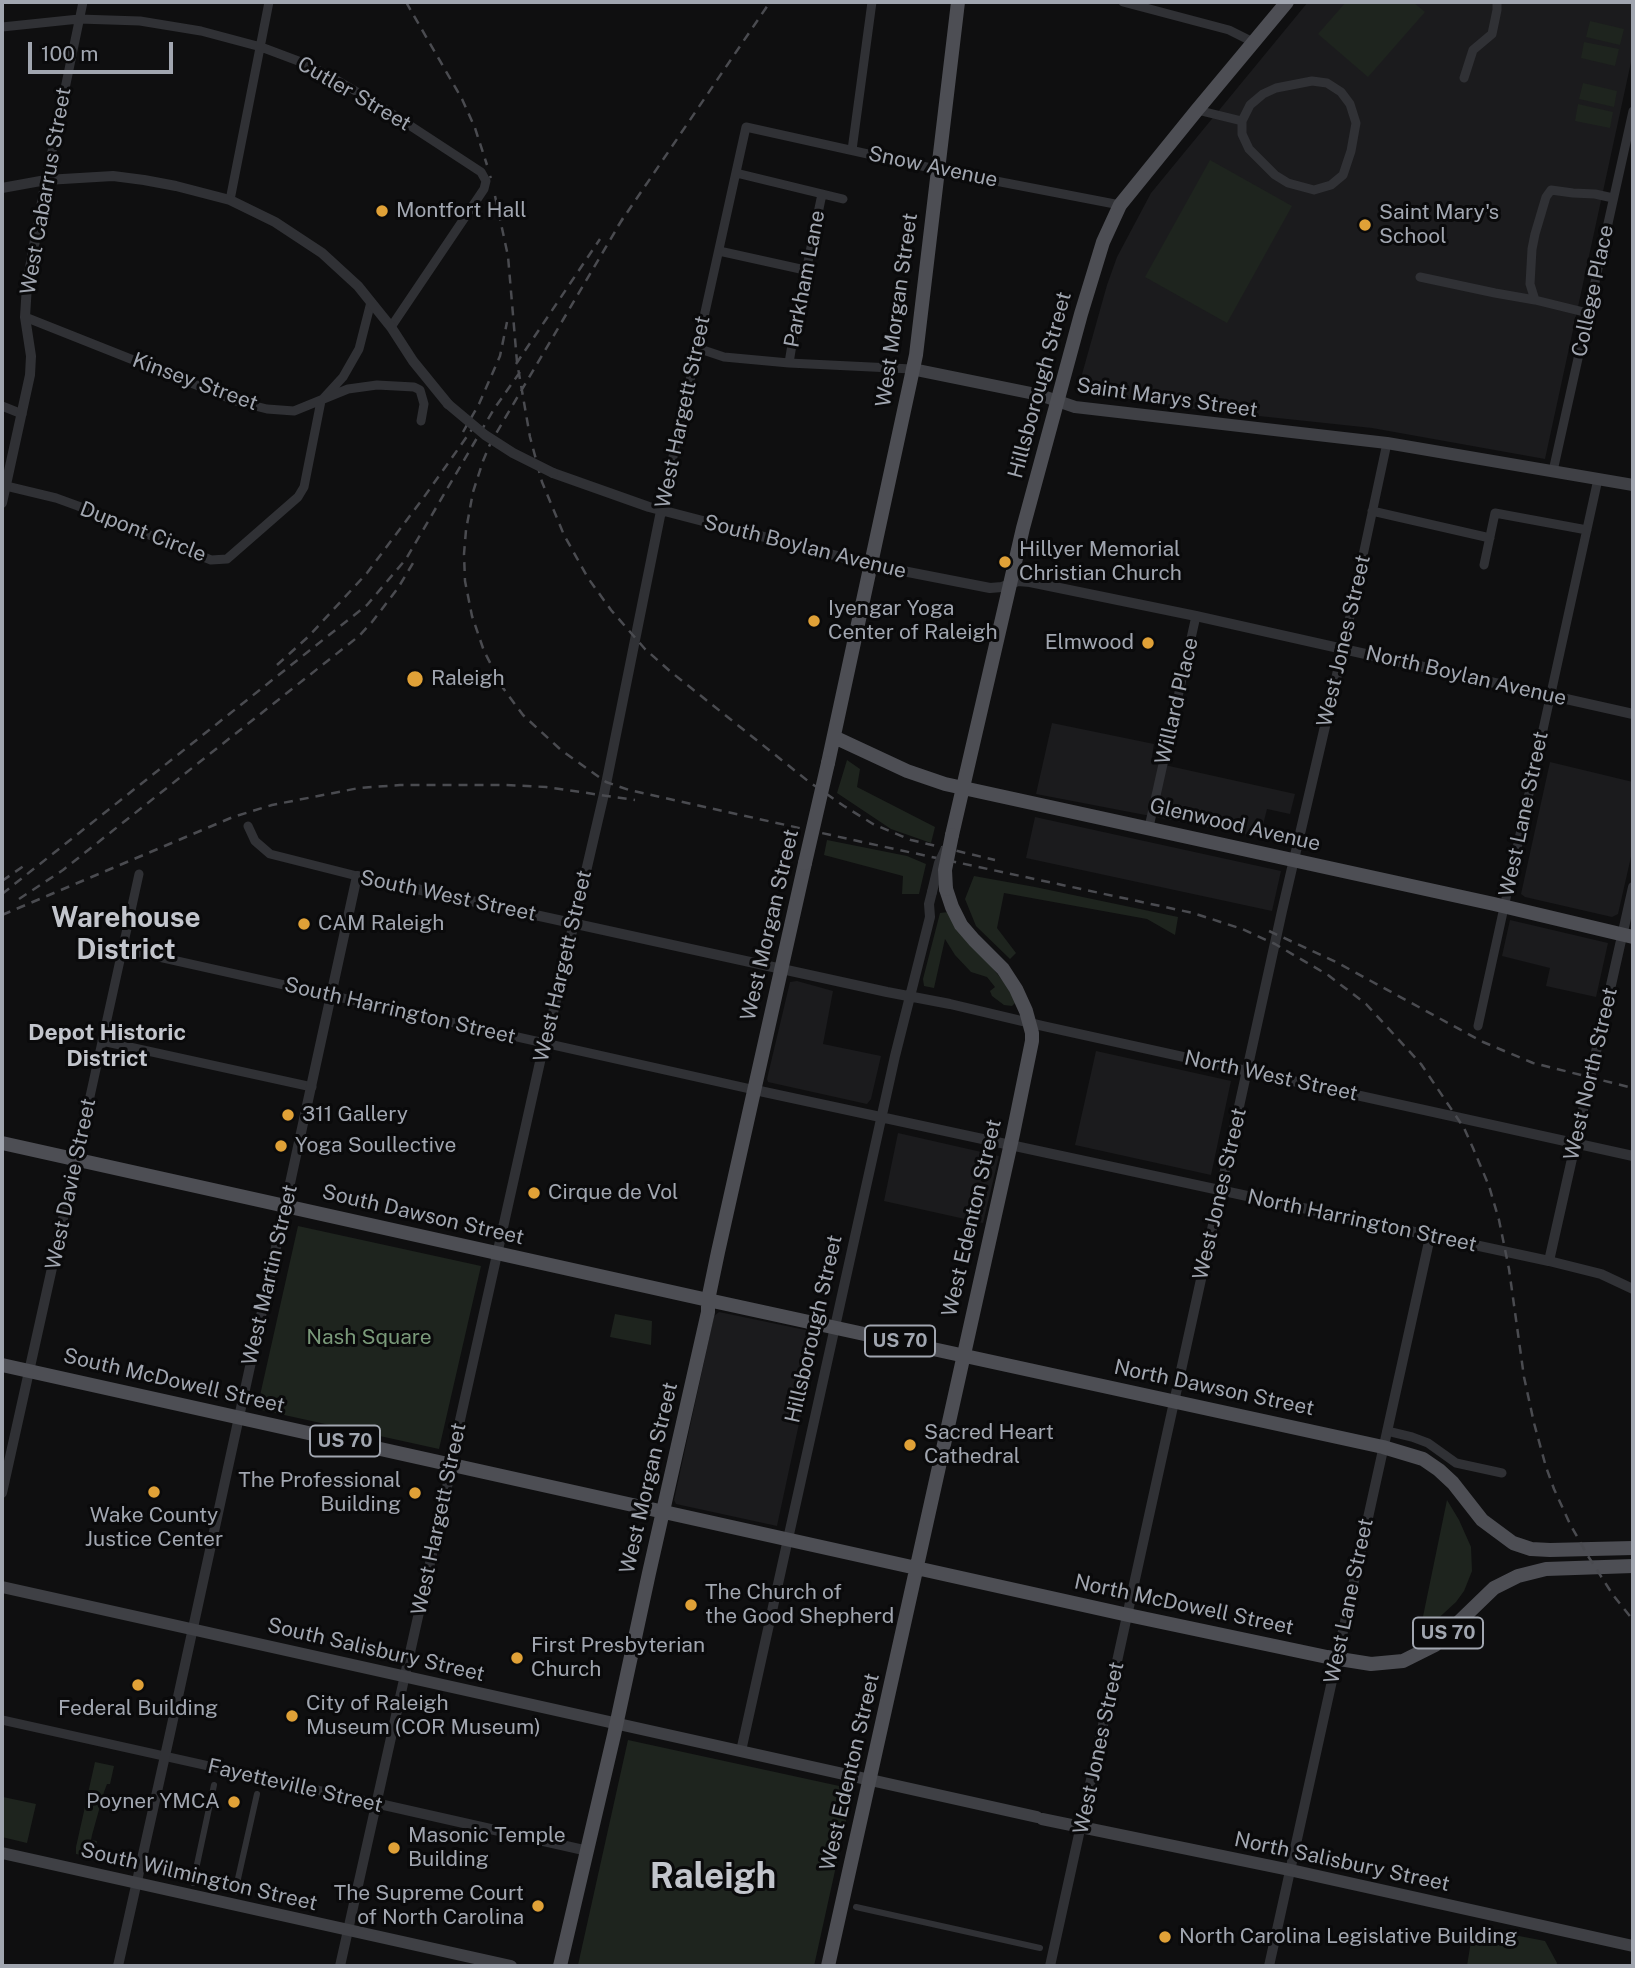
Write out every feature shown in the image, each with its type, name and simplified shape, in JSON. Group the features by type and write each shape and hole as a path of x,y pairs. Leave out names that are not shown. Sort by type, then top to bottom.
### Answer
{"main road":[{"name":"West Morgan Street","path":"560,1966 617,1724 708,1312 708,1300 872,565 915,355 958,2"},
{"name":"Hillsborough Street","path":"948,897 945,870 952,835 1023,528 1092,274 1110,223 1120,205 1287,2"},
{"name":"Saint Marys Street","path":"912,369 1040,395 1075,407 1387,443 1633,485"},
{"name":"Glenwood Avenue","path":"834,737 907,771 962,788 1149,827 1628,936"},
{"name":"West Edenton Street","path":"828,1966 849,1903 869,1780 1031,1051 1029,1023 1013,984 965,930 948,897"},
{"name":"South Dawson Street","path":"2,1143 836,1328"},
{"name":"North Dawson Street","path":"836,1328 1383,1447 1423,1459 1439,1470 1453,1483 1482,1520 1513,1543 1531,1549 1550,1550 1633,1548"},
{"name":"South McDowell Street","path":"2,1365 788,1540"},
{"name":"North McDowell Street","path":"788,1540 1128,1615 1371,1664 1403,1661 1435,1645 1494,1588 1518,1576 1546,1569 1633,1566"},
{"name":"South Salisbury Street","path":"2,1587 741,1751"},
{"name":"North Salisbury Street","path":"741,1751 1633,1946"},
{"name":"South Wilmington Street","path":"2,1853 511,1966"}],"street":[{"name":"West Cabarrus Street","path":"2,503 30,374 31,356 25,317 27,284 83,2"},
{"path":"230,200 269,2"},
{"path":"852,150 872,2"},
{"path":"1123,2 1229,30 1253,42"},
{"path":"1464,78 1473,50 1492,34 1497,2"},
{"name":"Cutler Street","path":"2,27 79,19 140,21 201,31 261,47 330,76 481,172 486,178 486,185 391,327"},
{"path":"1312,81 1327,83 1341,92 1350,104 1356,123 1343,175 1331,185 1314,190 1288,183 1275,175 1249,149 1242,134 1242,121 1250,105 1276,88 1312,81"},
{"path":"1197,110 1242,121"},
{"name":"College Place","path":"1553,471 1633,111"},
{"name":"Snow Avenue","path":"746,127 938,170 1120,205"},
{"name":"West Hargett Street","path":"340,1966 497,1253 604,794 661,511 746,127"},
{"path":"736,173 843,199"},
{"name":"South Boylan Avenue","path":"2,188 46,180 113,176 176,186 230,200 275,222 339,267 391,327 413,361 448,404 485,435 513,453 554,473 661,511 872,565 990,588 1011,584"},
{"path":"1535,300 1530,284 1532,249 1546,197 1551,190 1613,198"},
{"name":"Parkham Lane","path":"789,363 805,270 822,194"},
{"path":"719,251 805,270"},
{"path":"1420,277 1588,313"},
{"path":"321,401 352,364 359,349 371,302"},
{"name":"Kinsey Street","path":"25,317 244,404 267,409 294,411 348,389 377,385 414,387 420,390 424,404 421,421"},
{"name":"Saint Marys Street","path":"697,348 724,357 912,369"},
{"name":"Dupont Circle","path":"6,486 56,498 211,560 226,559 298,497 304,488 321,401"},
{"path":"2,406 22,414"},
{"name":"West Jones Street","path":"1050,1966 1387,443"},
{"name":"West Lane Street","path":"1478,1026 1598,479"},
{"path":"1372,511 1490,538"},
{"path":"1484,565 1495,513 1587,530"},
{"name":"North Boylan Avenue","path":"1011,584 1026,581 1196,616 1633,714"},
{"name":"Willard Place","path":"1149,827 1196,616"},
{"name":"South West Street","path":"248,826 255,841 270,854 357,876 909,997"},
{"name":"Hillsborough Street","path":"930,917 929,904 939,863 952,835"},
{"name":"West Davie Street","path":"2,1493 4,1473 139,874"},
{"name":"West Martin Street","path":"118,1966 357,876"},
{"name":"West North Street","path":"1549,1261 1628,936 1633,887"},
{"name":"Hillsborough Street","path":"741,1751 909,997 930,917 936,906 948,897"},
{"name":"South Harrington Street","path":"123,949 882,1117"},
{"name":"North West Street","path":"909,997 1633,1156"},
{"path":"102,1041 312,1087"},
{"name":"North Harrington Street","path":"882,1117 1549,1261 1601,1274 1633,1289"},
{"name":"West Lane Street","path":"1269,1966 1430,1237"},
{"path":"1387,1431 1428,1443 1456,1463 1502,1473"},
{"name":"Fayetteville Street","path":"2,1720 588,1851"},
{"path":"193,1882 214,1785"},
{"path":"236,1892 257,1794"},
{"path":"849,1903 1040,1948"}],"shaded area":[{"name":"Saint Mary's School","path":"1308,2 1633,2 1633,53 1545,459 1372,428 1174,407 1084,391 1079,385 1117,257 1151,193"},
{"path":"1052,723 1154,744 1151,762 1295,794 1290,814 1267,809 1260,837 1036,794"},
{"path":"1550,762 1633,782 1633,848 1618,914 1612,917 1521,894"},
{"path":"1035,817 1281,871 1272,911 1026,858"},
{"path":"1510,920 1608,943 1596,997 1546,986 1550,968 1502,956"},
{"path":"797,981 833,991 823,1044 881,1056 871,1099 867,1104 768,1082 790,982"},
{"path":"1096,1051 1231,1081 1211,1175 1075,1145"},
{"path":"898,1133 999,1156 983,1223 884,1201"},
{"path":"719,1312 815,1332 818,1335 777,1526 676,1504 674,1500 714,1316"}],"green space":[{"path":"1346,2 1413,2 1425,12 1368,77 1318,34"},
{"path":"1590,21 1624,29 1620,45 1586,37"},
{"path":"1584,42 1619,49 1615,66 1581,58"},
{"path":"1583,83 1617,91 1614,107 1579,99"},
{"path":"1578,104 1613,112 1610,128 1575,121"},
{"path":"1210,160 1292,206 1227,323 1145,277"},
{"path":"847,760 860,769 857,787 935,827 931,843 891,829 837,793"},
{"path":"827,840 907,856 926,864 919,894 902,894 903,876 824,855"},
{"path":"974,876 1178,917 1175,935 1147,919 1004,893 997,928 1016,953 1010,959 976,926 965,899"},
{"path":"948,912 1018,1000 1012,1006 1004,1005 992,996 990,991 995,987 987,977 971,972 945,939 934,988 924,986 923,979 940,913"},
{"name":"Nash Square","path":"298,1226 481,1266 439,1449 257,1409"},
{"path":"615,1314 652,1321 651,1345 610,1337"},
{"path":"1447,1500 1471,1547 1472,1571 1456,1602 1419,1636"},
{"path":"628,1740 853,1789 814,1966 578,1965"},
{"path":"95,1762 114,1766 92,1835 91,1840 97,1841 94,1857 76,1854 76,1847"},
{"path":"3,1797 36,1804 27,1843 2,1837"},
{"path":"1483,1929 1545,1941 1557,1963 1556,1966 1467,1966 1471,1941 1476,1933"}],"railway":[{"path":"406,2 462,99 487,165"},
{"path":"618,226 770,2"},
{"path":"495,196 508,256 517,362 530,437 542,482 564,535 588,578 611,610 645,649 671,672 808,781 844,806 873,824 911,840 995,860"},
{"path":"623,218 491,442 473,492 466,530 465,581 472,616 484,651 503,688 523,715 561,750 606,782 629,790 862,842 1193,913 1242,929 1275,944 1328,975 1366,1004 1421,1064 1464,1128 1473,1148 1489,1186 1499,1220 1509,1269 1524,1377 1546,1467 1570,1524 1588,1556 1633,1620"},
{"path":"516,364 600,239"},
{"path":"463,432 479,404 500,356 507,322"},
{"path":"2,894 367,605 406,559 494,409 520,372"},
{"path":"277,665 309,636 367,573 473,428"},
{"path":"19,899 63,870 359,636 398,588 413,563"},
{"path":"2,915 233,817 272,805 359,788 400,785 506,785 546,787 635,800"},
{"path":"2,881 28,863"},
{"path":"1269,931 1336,962 1483,1042 1533,1063 1633,1088"}],"place":[{"name":"Montfort Hall","path":"382,211"},
{"name":"Saint Mary's School","path":"1365,225"},
{"name":"Hillyer Memorial Christian Church","path":"1005,562"},
{"name":"Iyengar Yoga Center of Raleigh","path":"814,621"},
{"name":"Elmwood","path":"1148,643"},
{"name":"Raleigh","path":"415,679"},
{"name":"CAM Raleigh","path":"304,924"},
{"name":"311 Gallery","path":"288,1115"},
{"name":"Yoga Soullective","path":"281,1146"},
{"name":"Cirque de Vol","path":"534,1193"},
{"name":"Sacred Heart Cathedral","path":"910,1445"},
{"name":"Wake County Justice Center","path":"154,1492"},
{"name":"The Professional Building","path":"415,1493"},
{"name":"The Church of the Good Shepherd","path":"691,1605"},
{"name":"First Presbyterian Church","path":"517,1658"},
{"name":"Federal Building","path":"138,1685"},
{"name":"City of Raleigh Museum (COR Museum)","path":"292,1716"},
{"name":"Poyner YMCA","path":"234,1802"},
{"name":"Masonic Temple Building","path":"394,1848"},
{"name":"The Supreme Court of North Carolina","path":"538,1906"},
{"name":"North Carolina Legislative Building","path":"1165,1937"}],"district":[{"name":"Warehouse District","path":"126,934"},
{"name":"Depot Historic District","path":"107,1046"},
{"name":"Raleigh","path":"713,1877"}]}
